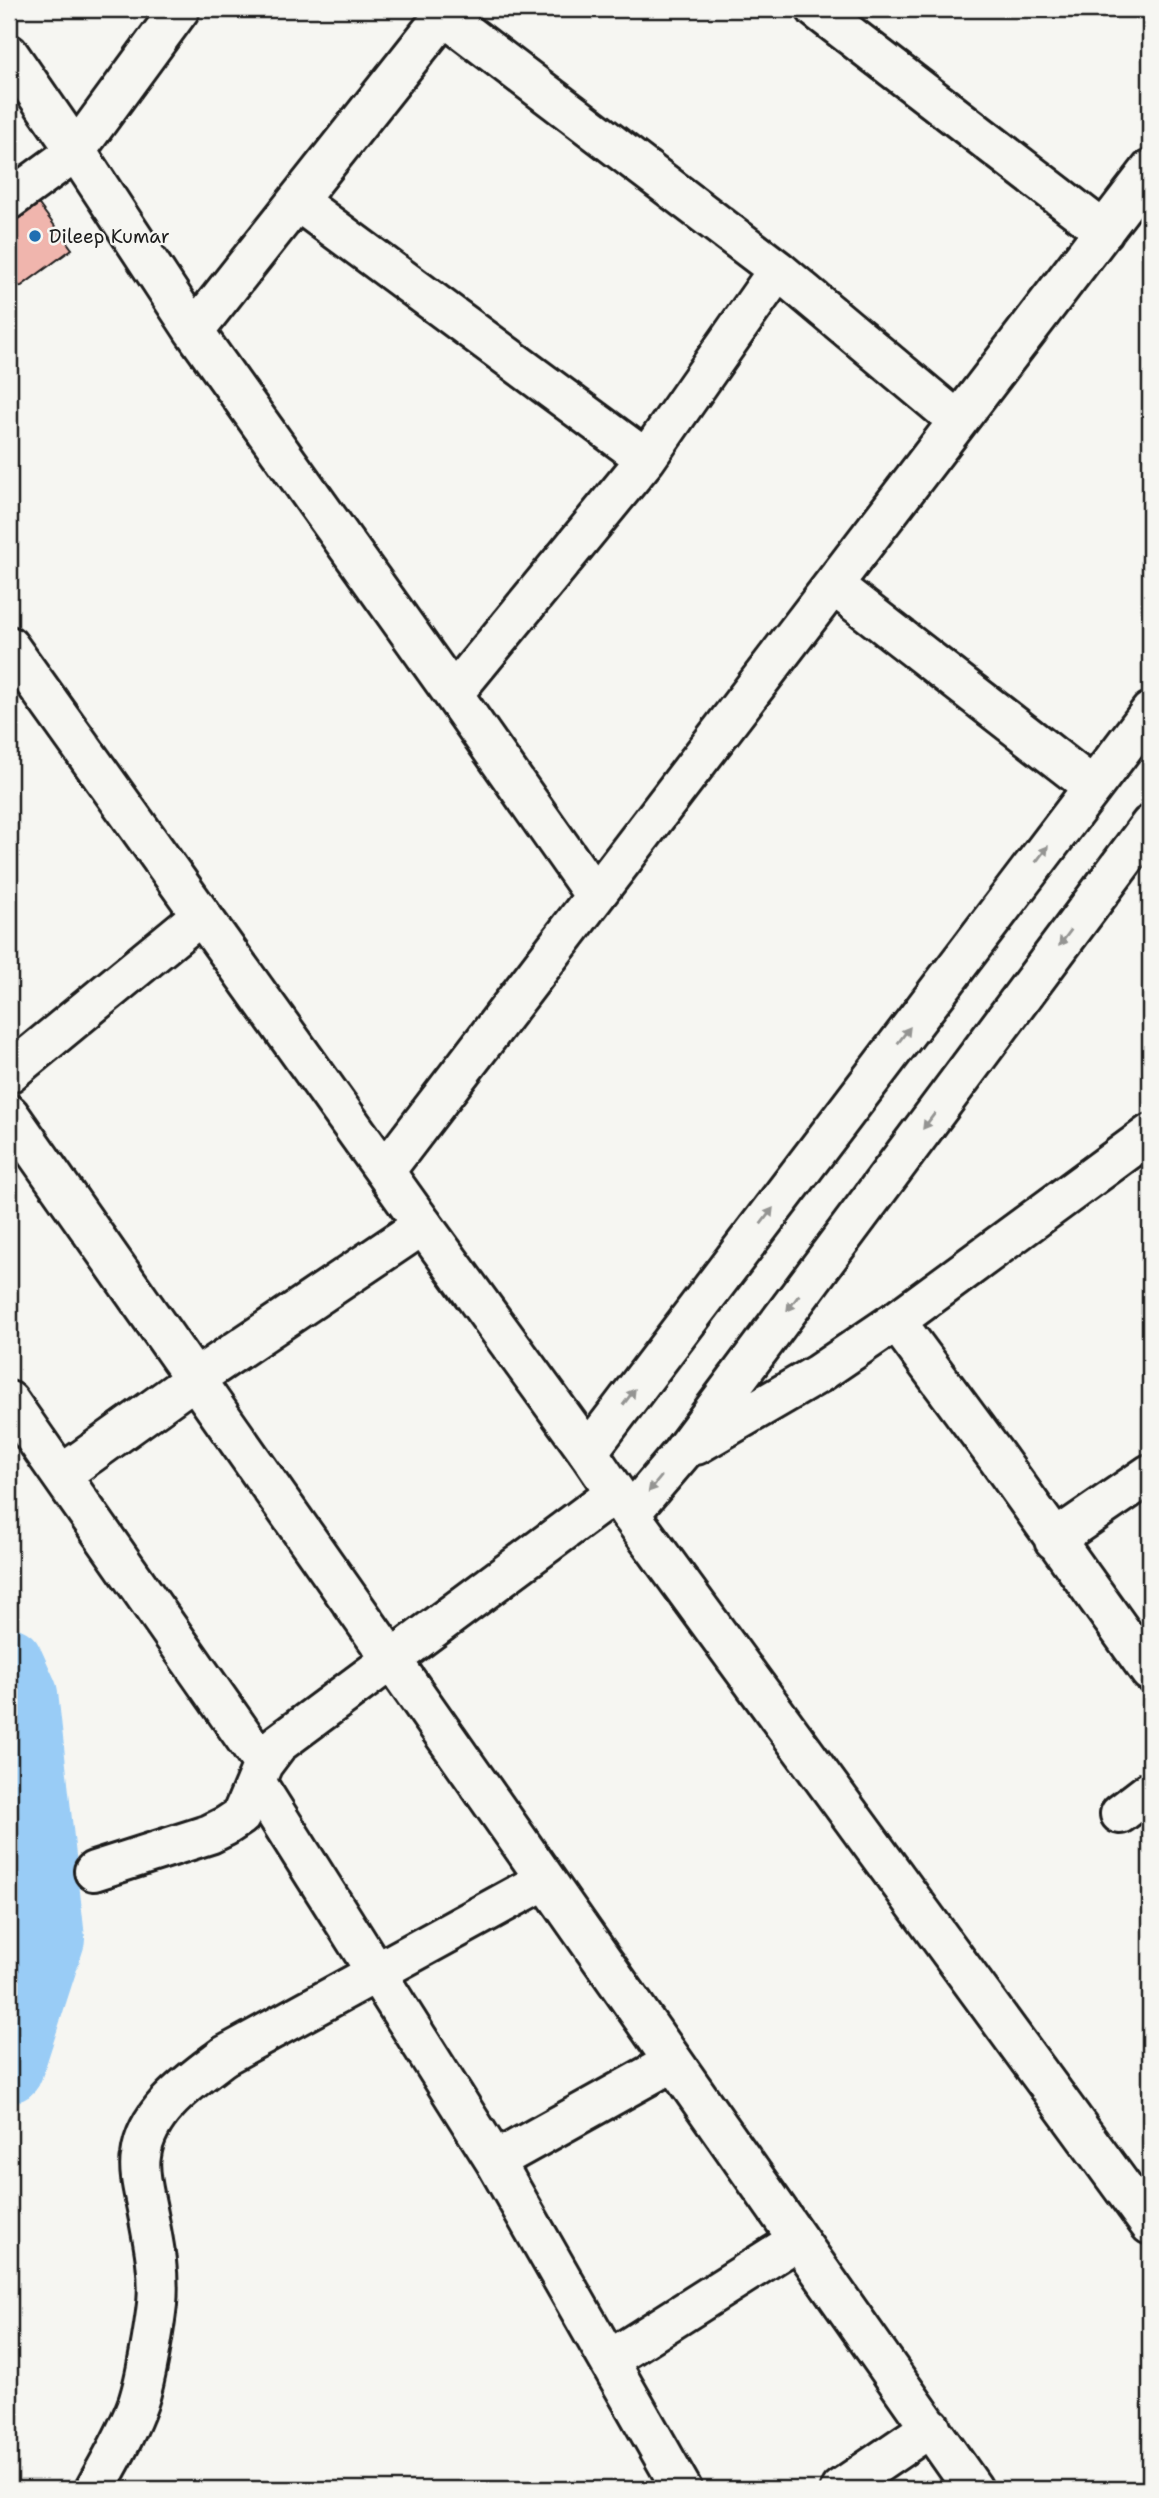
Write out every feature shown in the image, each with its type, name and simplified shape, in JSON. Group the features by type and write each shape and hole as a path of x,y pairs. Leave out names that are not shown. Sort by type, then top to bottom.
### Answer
{"street":[{"path":"9,201 76,151 180,9"},
{"path":"816,9 1104,231"},
{"path":"194,331 447,12 778,270 958,421"},
{"path":"9,54 194,331 595,896"},
{"path":"384,1171 1150,170"},
{"path":"298,201 646,459"},
{"path":"453,694 646,459 778,270"},
{"path":"834,585 1093,787"},
{"path":"9,646 622,1503 1150,2225"},
{"path":"588,1452 1150,712"},
{"path":"681,1454 1150,825"},
{"path":"9,1073 201,915"},
{"path":"9,1114 973,2489"},
{"path":"93,1871 210,1834 241,1816 260,1773 278,1744 392,1660 622,1503 681,1454 818,1374 896,1321 1150,1134"},
{"path":"61,1475 196,1378 423,1224"},
{"path":"896,1321 1150,1672"},
{"path":"9,1401 260,1773 377,1973 495,2161 682,2489"},
{"path":"1054,1540 1150,1474"},
{"path":"1120,1814 1150,1791"},
{"path":"95,2489 121,2443 138,2402 157,2303 156,2254 143,2187 141,2156 151,2127 168,2104 191,2081 224,2056 545,1880"},
{"path":"495,2161 673,2062"},
{"path":"609,2360 798,2240"},
{"path":"840,2489 931,2427"}],"building":[{"name":"Dileep Kumar","path":"37,202 72,249 20,287 9,272 9,223"}],"waterway":[{"path":"9,1661 24,1694 51,1939 9,2069"}],"place":[{"name":"Dileep Kumar","path":"35,236"}]}
